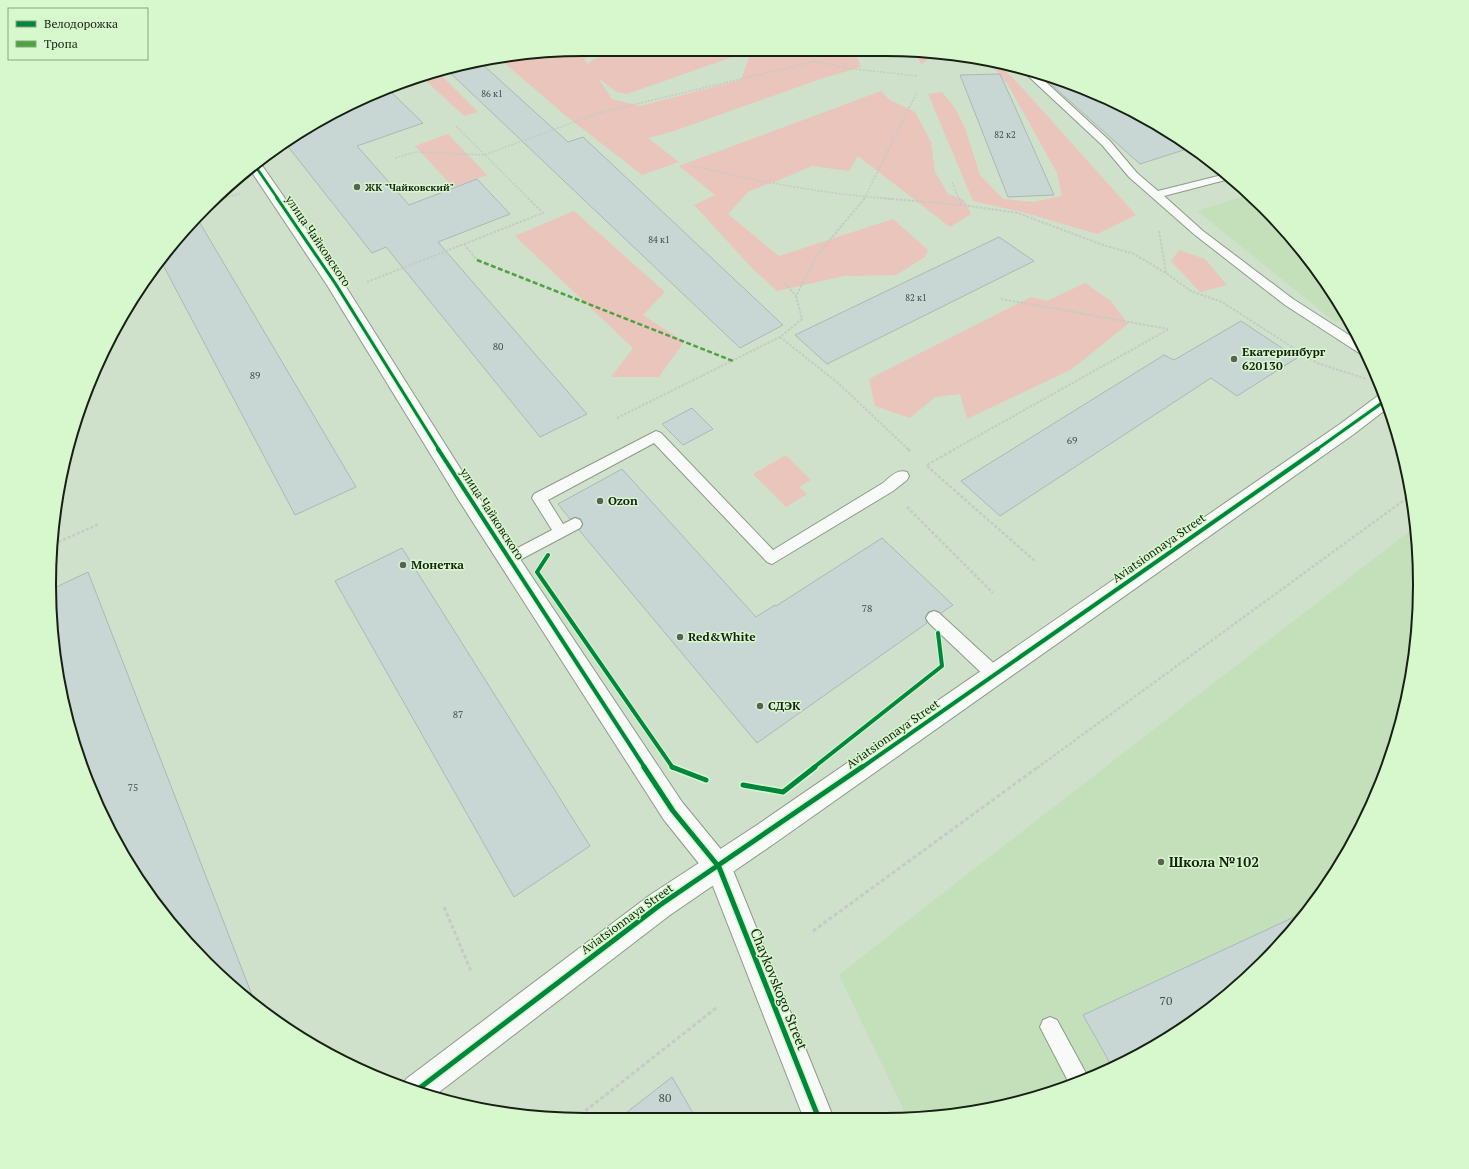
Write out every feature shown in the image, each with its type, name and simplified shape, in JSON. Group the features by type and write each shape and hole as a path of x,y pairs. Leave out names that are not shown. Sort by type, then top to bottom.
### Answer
{"street":[{"name":"улица Чайковского","path":"258,169 335,283 465,493 510,559 673,812 718,867"},
{"name":"Aviatsionnaya Street","path":"421,1087 660,905 718,867 995,675 1341,434 1381,404"},
{"name":"Chaykovskogo Street","path":"718,867 817,1113"}],"lane":[{"path":"1037,79 1106,143 1133,175 1199,233 1289,302 1355,345"},
{"path":"1156,195 1222,178"},
{"path":"561,532 539,498 656,436 772,558 888,487 902,476"},
{"path":"510,559 575,524"},
{"path":"934,618 995,675"},
{"path":"1050,1027 1077,1077"}],"path":[{"path":"395,158 415,152 484,155 599,113 816,61 845,68 918,76"},
{"path":"845,68 848,61"},
{"path":"796,296 817,255 866,197 917,92"},
{"path":"368,282 543,212 456,126"},
{"path":"694,166 738,177 866,197 1018,213 1103,245 1134,254 1166,273 1191,291 1222,302 1317,362 1371,380"},
{"path":"952,182 962,206"},
{"path":"464,244 477,260"},
{"path":"617,418 780,337 802,319 796,296 785,284"},
{"path":"1001,299 1169,329 926,466 1036,562"},
{"path":"780,337 838,383 915,455"},
{"path":"813,931 1406,499"},
{"path":"916,516 993,593"},
{"path":"58,542 100,524"},
{"path":"444,907 471,971"},
{"path":"582,1113 716,1008"}],"shaded area":[{"path":"584,56 591,56 584,59 588,64 594,59 603,56 735,56 627,94 617,92 598,78 612,99 640,106 741,80 750,56 856,56 861,67 820,79 671,132 648,138 679,162 642,175 565,115 504,63 550,57"},
{"path":"918,57 929,58 921,65"},
{"path":"992,67 1004,70 1016,81 1136,215 1097,234 1026,213 973,201 928,94 942,92 955,108 965,128 980,175 1003,199 1033,202 1062,196 1057,173 1008,85"},
{"path":"442,76 478,112 464,116 426,81"},
{"path":"881,91 890,100 915,112 931,142 935,172 948,194 964,200 971,214 950,227 858,156 849,171 812,166 749,191 728,214 779,256 893,219 928,250 925,257 896,275 844,276 777,291 753,269 694,205 715,195 679,166"},
{"path":"448,134 487,175 453,187 415,146"},
{"path":"1243,196 1282,236 1304,263 1342,319 1335,322 1197,211"},
{"path":"574,211 665,292 643,315 684,342 659,377 611,377 633,348 515,236"},
{"path":"1179,250 1205,259 1227,285 1200,292 1171,261"},
{"path":"1085,283 1111,301 1128,324 1072,369 967,419 960,394 935,397 910,418 875,406 869,379 1031,297 1047,301"},
{"path":"786,455 811,480 799,487 807,494 786,507 753,474"},
{"name":"Школа №102","path":"1410,531 1413,584 1412,619 1403,688 1385,754 1373,787 1342,849 1304,906 1282,933 1258,958 1233,982 1206,1004 1149,1042 1087,1073 1054,1085 988,1103 905,1112 839,975"}],"building":[{"path":"484,66 568,142 583,137 783,325 740,348 451,73"},
{"path":"1000,74 1054,195 1008,197 960,75"},
{"path":"1049,82 1087,96 1118,111 1149,127 1185,150 1140,164"},
{"path":"392,93 423,123 357,146 409,205 477,179 510,214 438,242 587,414 540,437 386,247 372,253 288,147 320,127"},
{"path":"200,223 356,487 295,515 163,265"},
{"path":"999,237 1034,261 827,364 795,335"},
{"path":"1241,321 1297,358 1237,396 1211,378 1000,516 961,481 1164,355 1174,360"},
{"path":"692,408 713,429 683,445 662,424"},
{"path":"622,469 756,617 775,605 776,606 882,538 953,605 941,613 935,610 928,612 925,617 927,623 757,743 579,530 583,525 581,519 576,517 570,519 558,504"},
{"path":"402,548 590,846 514,897 335,581"},
{"path":"88,572 252,995 211,958 187,933 165,906 127,849 96,787 74,721 66,688 57,619 56,587"},
{"path":"1296,916 1258,958 1233,982 1206,1004 1149,1042 1109,1062 1083,1015"},
{"path":"672,1077 693,1113 626,1113"}],"marked path":[{"path":"477,260 733,361"}],"cycle path":[{"path":"258,169 335,283 465,493 673,811 719,867 817,1113"},
{"path":"421,1087 660,905 766,834 1347,429 1381,404"},
{"path":"548,555 537,572 673,768 706,780"},
{"path":"743,785 783,792 942,666 938,633"}],"place":[{"name":"ЖК \"Чайковский\"","path":"357,187"},
{"name":"Екатеринбург 620130","path":"1234,359"},
{"name":"Ozon","path":"600,501"},
{"name":"Монетка","path":"403,565"},
{"name":"Red&White","path":"680,637"},
{"name":"СДЭК","path":"760,706"},
{"name":"Школа №102","path":"1161,862"}]}
